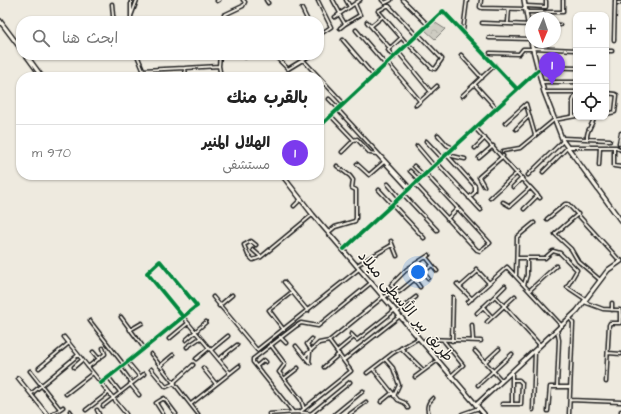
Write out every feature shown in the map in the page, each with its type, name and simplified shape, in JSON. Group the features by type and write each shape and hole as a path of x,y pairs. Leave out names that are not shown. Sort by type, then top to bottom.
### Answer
{"main road":[{"path":"524,0 526,12"},
{"path":"0,21 1,26 16,43"},
{"path":"533,49 544,92 563,140 621,221"},
{"path":"30,60 38,72"},
{"name":"طريق بير الأسطى ميلاد","path":"286,180 313,215 330,232 484,414"},
{"path":"476,405 503,382 570,318 611,267 620,261"},
{"path":"480,409 480,405 484,399"}],"street":[{"path":"130,16 131,0"},
{"path":"131,16 136,0"},
{"path":"224,14 243,6 245,2 243,0"},
{"path":"333,0 345,24"},
{"path":"346,0 350,7"},
{"path":"335,17 360,0"},
{"path":"382,0 385,3 391,0"},
{"path":"403,0 428,25"},
{"path":"463,30 467,0"},
{"path":"481,0 480,7 482,8 563,12 563,0"},
{"path":"614,40 615,0"},
{"path":"318,1 331,27 324,32"},
{"path":"525,9 546,7 546,1"},
{"path":"112,4 113,16"},
{"path":"340,28 361,14 355,4"},
{"path":"388,6 418,35 442,59 435,69 432,68 401,38 378,11 388,6"},
{"path":"302,9 306,16"},
{"path":"508,22 509,9"},
{"path":"324,123 443,11 463,30 517,89"},
{"path":"371,26 382,16"},
{"path":"366,22 390,48"},
{"path":"482,23 525,25"},
{"path":"356,30 420,102"},
{"path":"394,58 388,51 401,38"},
{"path":"489,38 525,41"},
{"path":"343,40 374,76"},
{"path":"490,53 519,54 523,49 573,50"},
{"path":"399,53 431,92"},
{"path":"461,55 482,78"},
{"path":"139,60 143,70 219,66"},
{"path":"220,60 220,72"},
{"path":"279,60 288,69 303,60 314,72"},
{"path":"462,96 495,65"},
{"path":"185,68 185,72"},
{"path":"344,249 447,155 538,68 573,68"},
{"path":"541,82 573,82"},
{"path":"324,83 344,104"},
{"path":"475,85 496,108"},
{"path":"416,105 437,86"},
{"path":"544,92 573,93"},
{"path":"609,94 617,95 615,112 609,113"},
{"path":"329,99 410,188"},
{"path":"505,123 525,104 535,136"},
{"path":"331,116 354,140 357,139 370,153 377,154 410,188"},
{"path":"516,129 530,116"},
{"path":"503,151 512,151 520,148 554,120 573,116"},
{"path":"587,139 587,130 593,120"},
{"path":"475,128 518,172 540,198"},
{"path":"620,143 621,133"},
{"path":"438,135 453,148"},
{"path":"475,148 485,138"},
{"path":"342,152 354,140"},
{"path":"528,175 563,140 610,140"},
{"path":"426,141 442,158"},
{"path":"417,146 434,166"},
{"path":"479,158 493,146"},
{"path":"543,172 567,147 614,147 621,150"},
{"path":"599,165 600,147"},
{"path":"614,147 614,166 621,167"},
{"path":"447,155 465,160"},
{"path":"447,155 475,186 475,192 469,198"},
{"path":"484,186 479,177 503,156"},
{"path":"357,164 369,175 384,162"},
{"path":"437,163 481,210"},
{"path":"330,232 335,227 355,221 356,218 356,190 352,188 353,180 337,166"},
{"path":"414,166 424,176"},
{"path":"410,171 419,180"},
{"path":"490,198 518,172"},
{"path":"415,184 479,251 490,243 426,174"},
{"path":"513,187 522,178"},
{"path":"388,184 400,198"},
{"path":"503,202 511,206 529,189 529,186"},
{"path":"379,190 424,238"},
{"path":"403,195 437,230"},
{"path":"524,209 538,195"},
{"path":"294,206 301,199"},
{"path":"547,220 566,204 578,214 620,261"},
{"path":"447,219 458,208"},
{"path":"578,214 555,234 571,249 578,261 600,280"},
{"path":"256,245 251,241 244,245 246,253 252,260 256,260 261,257 313,215"},
{"path":"516,275 517,237 534,222"},
{"path":"391,240 397,256"},
{"path":"357,265 392,245"},
{"path":"253,250 261,257"},
{"path":"516,258 544,258 554,251 560,253 577,270 567,287 596,308 620,310 620,323 610,323 609,325 606,382"},
{"path":"429,255 391,283 394,289 399,292 432,265"},
{"path":"426,257 437,271"},
{"path":"524,285 527,274 527,258"},
{"path":"101,383 144,348 183,317 196,307 197,304 160,260 147,272 183,317 187,324 230,373"},
{"path":"530,290 556,266"},
{"path":"468,302 505,267 516,275 562,326"},
{"path":"212,297 256,350 308,312 360,268"},
{"path":"460,287 477,270 489,283"},
{"path":"423,272 428,278"},
{"path":"414,279 420,287"},
{"path":"284,282 308,312"},
{"path":"293,412 253,362 253,358 270,344 300,324 318,326 372,282"},
{"path":"457,284 472,299"},
{"path":"477,313 505,286"},
{"path":"305,356 322,342 329,341 394,289"},
{"path":"284,330 269,310 292,292"},
{"path":"219,306 232,295"},
{"path":"495,296 541,345"},
{"path":"487,322 515,296"},
{"path":"344,360 416,297"},
{"path":"452,341 453,297"},
{"path":"612,303 612,310"},
{"path":"482,307 492,317"},
{"path":"351,334 358,339 398,313"},
{"path":"121,317 144,348"},
{"path":"568,414 570,400 573,323 570,318"},
{"path":"90,321 124,365"},
{"path":"186,340 206,322"},
{"path":"130,330 142,323"},
{"path":"169,339 187,324"},
{"path":"472,325 472,341"},
{"path":"556,330 559,340 557,387"},
{"path":"196,359 228,336"},
{"path":"64,337 126,414"},
{"path":"280,337 286,343"},
{"path":"337,351 354,337"},
{"path":"188,348 200,338"},
{"path":"367,373 401,348 419,338"},
{"path":"296,346 309,362 311,351 307,344 312,339"},
{"path":"423,342 427,339 481,341"},
{"path":"443,340 463,365 451,376"},
{"path":"301,413 351,371 329,341"},
{"path":"39,368 69,343"},
{"path":"270,344 284,363 284,366 279,371 301,400 304,409"},
{"path":"218,359 237,346"},
{"path":"88,367 106,353 103,348"},
{"path":"401,348 422,369"},
{"path":"485,362 499,349"},
{"path":"475,350 503,382"},
{"path":"533,410 535,351"},
{"path":"93,352 99,359"},
{"path":"608,353 621,354"},
{"path":"151,354 198,414"},
{"path":"324,367 339,354"},
{"path":"478,386 512,354"},
{"path":"31,394 78,355"},
{"path":"160,366 173,356"},
{"path":"380,402 393,394 399,385 392,366 386,359"},
{"path":"74,367 82,360"},
{"path":"257,366 264,360 266,362"},
{"path":"415,377 438,360"},
{"path":"130,365 140,377"},
{"path":"151,369 166,387 174,383 193,365"},
{"path":"191,404 239,366"},
{"path":"120,368 139,395"},
{"path":"203,368 216,384"},
{"path":"284,379 298,368"},
{"path":"373,368 398,400 406,404 408,408"},
{"path":"30,371 60,409"},
{"path":"66,394 93,373"},
{"path":"512,373 512,404"},
{"path":"103,406 144,374"},
{"path":"18,378 47,414"},
{"path":"110,379 120,392"},
{"path":"502,404 521,404 522,383 519,380 512,380"},
{"path":"269,414 293,412 313,414 350,382"},
{"path":"548,411 550,387 570,387"},
{"path":"335,414 363,391"},
{"path":"86,410 108,393"},
{"path":"163,414 156,403 164,398 176,414"},
{"path":"429,414 427,409 428,403 433,398"},
{"path":"570,400 621,402"},
{"path":"350,414 366,402"},
{"path":"462,414 476,405"},
{"path":"53,414 63,407"},
{"path":"466,412 480,409"},
{"path":"96,410 99,414"}],"green space":[{"path":"434,22 445,29 435,39 426,31"}],"cycle path":[{"path":"324,122 443,11 517,89"},
{"path":"344,249 538,70"},
{"path":"101,383 197,306 160,261 147,273 183,317"}],"place":[{"name":"الهلال المنير","path":"552,85"}]}
